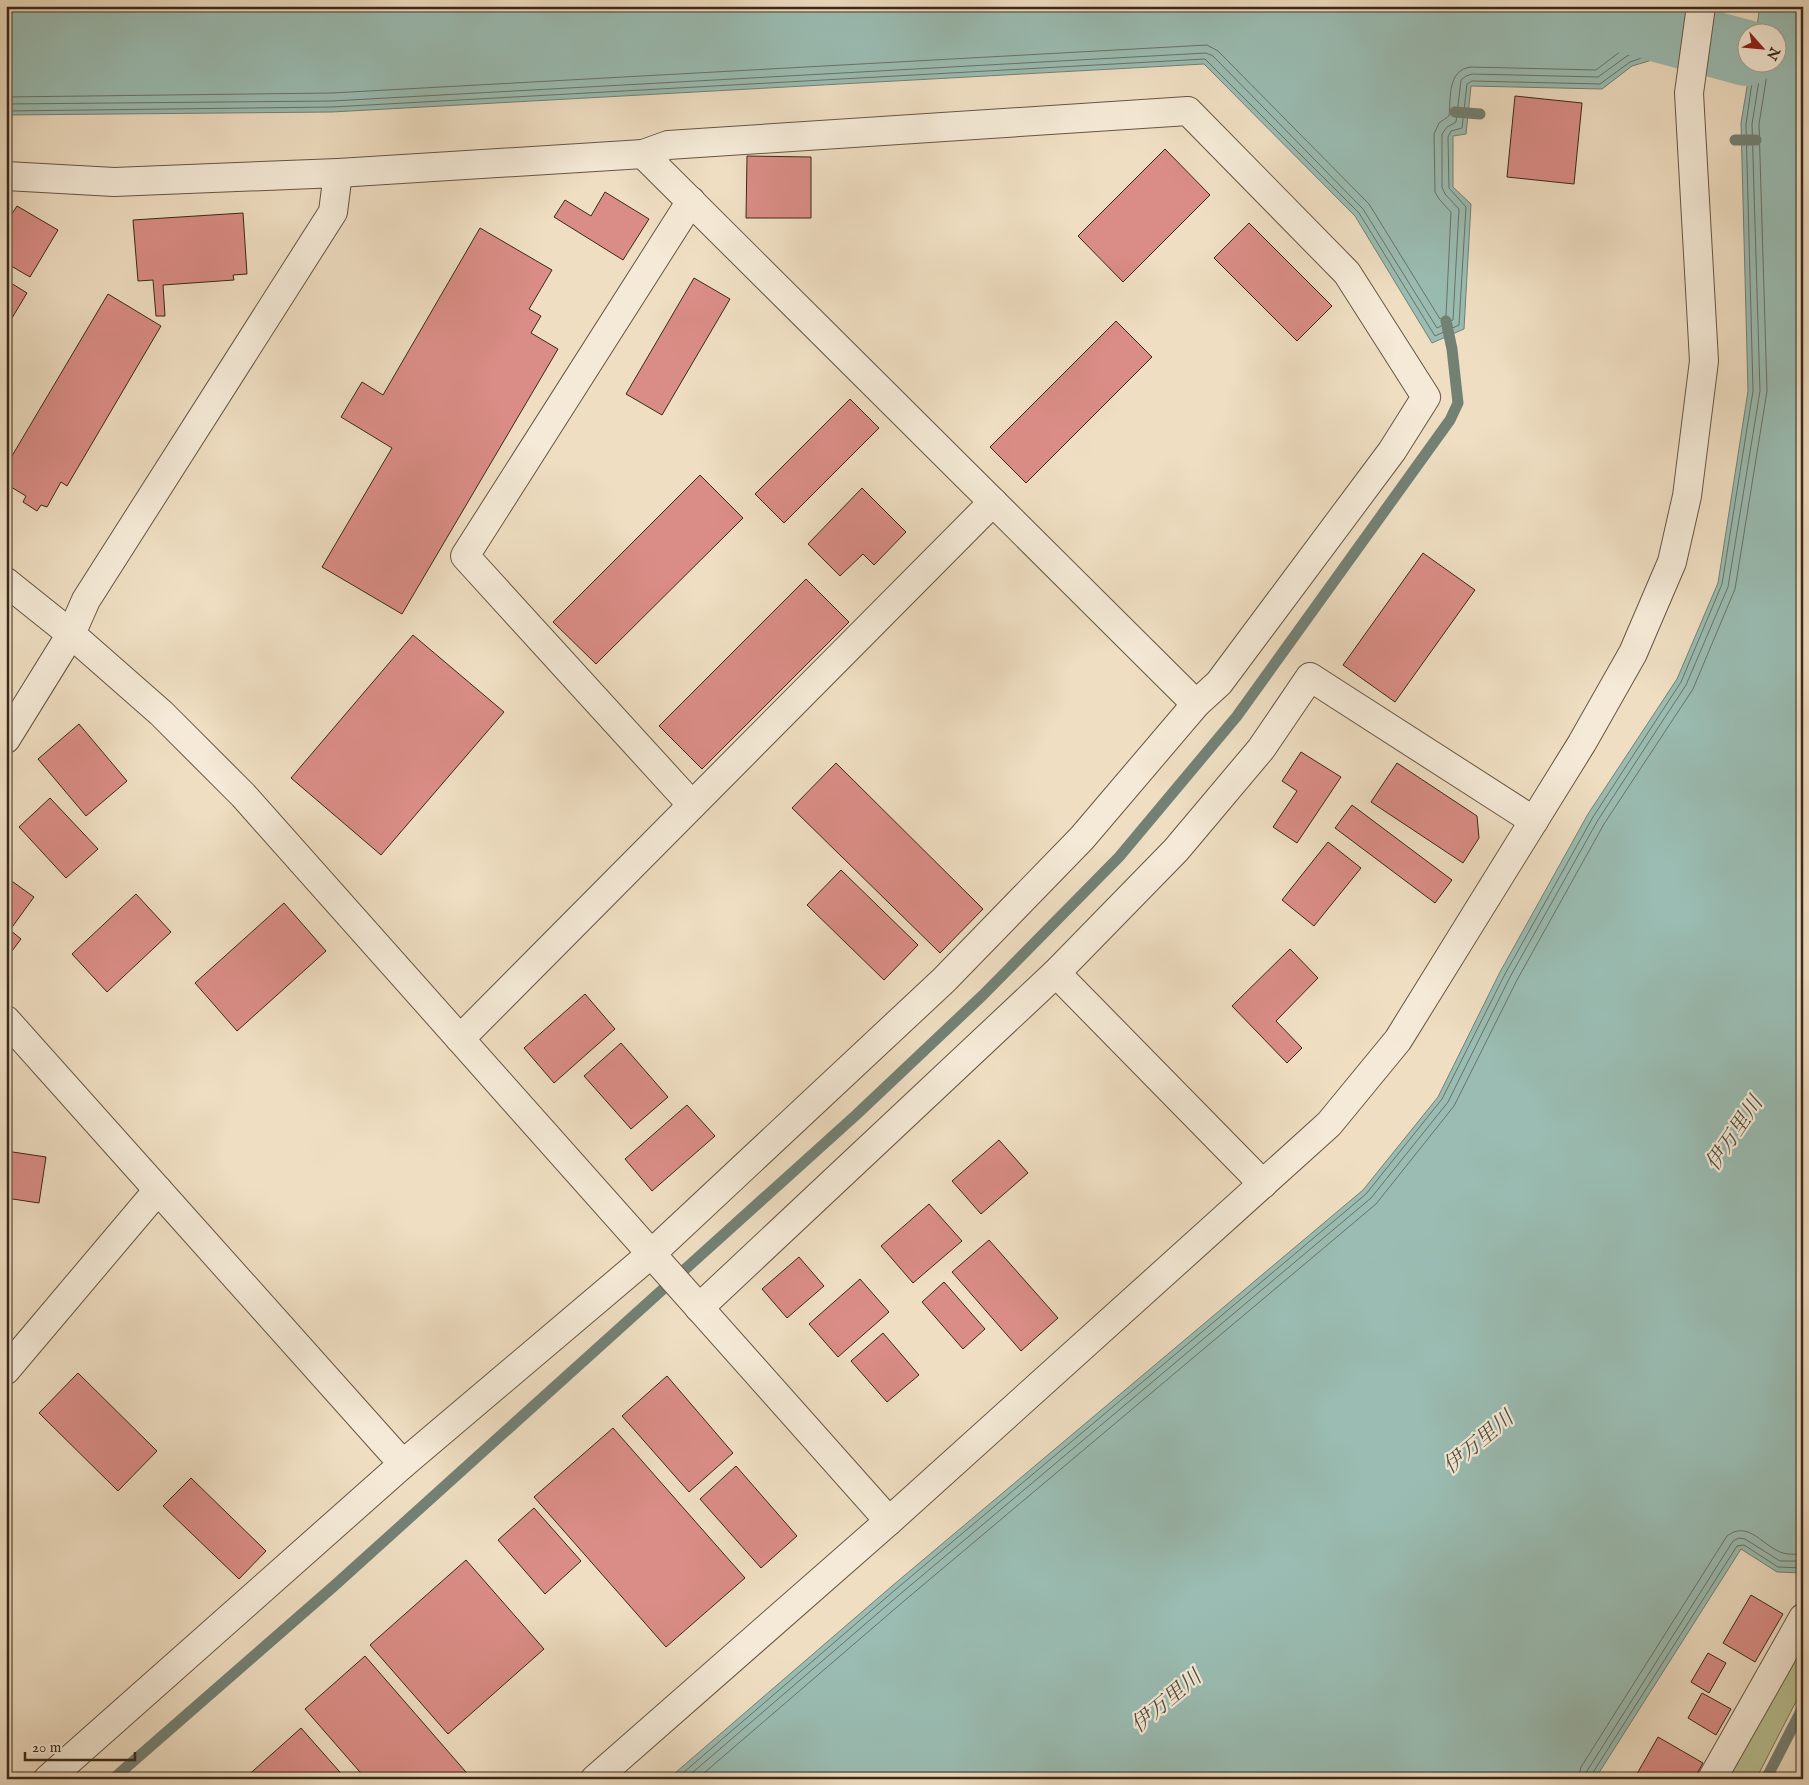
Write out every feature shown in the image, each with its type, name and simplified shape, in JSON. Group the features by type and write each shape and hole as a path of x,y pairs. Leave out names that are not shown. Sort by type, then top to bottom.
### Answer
{"street":[{"path":"595,1779 889,1521 1329,1124 1398,1040 1582,742 1633,653 1672,562 1687,496 1704,361 1690,93 1700,9"},
{"path":"6,176 114,182 338,173 644,154 668,145 1188,111 1347,273 1426,397 1392,451 1219,682 1196,704 1082,838 944,980 651,1254 403,1464 48,1779"},
{"path":"644,154 1196,704"},
{"path":"6,739 71,634 86,600 332,212 338,173"},
{"path":"691,201 465,556 692,805"},
{"path":"460,1038 993,502"},
{"path":"6,582 71,634 161,714 243,795 889,1521"},
{"path":"699,1308 1056,973 1176,850 1261,749 1310,677 1534,821"},
{"path":"1056,973 1263,1184"},
{"path":"6,1020 403,1464"},
{"path":"6,1370 158,1190"},
{"path":"1712,1779 1803,1618"}],"green space":[{"path":"1803,1639 1803,1688 1756,1779 1726,1779"}],"water":[{"path":"6,6 1661,6 1659,58 1632,66 1602,89 1471,86 1466,134 1453,136 1453,187 1471,204 1464,329 1432,343 1355,216 1204,64 332,112 6,115"},
{"name":"伊万里川","path":"1760,6 1803,6 1803,1573 1777,1572 1741,1549 1595,1779 668,1779 892,1586 1363,1190 1438,1097 1500,972 1588,814 1677,679 1718,583 1748,391 1741,123 1750,72 1786,72 1786,22 1758,22"}],"building":[{"path":"1515,96 1582,103 1574,184 1507,177"},
{"path":"1165,149 1210,195 1123,282 1078,236"},
{"path":"747,156 811,157 811,218 746,218"},
{"path":"605,192 649,219 623,260 554,217 565,200 591,216"},
{"path":"17,206 58,230 30,277 6,263 6,223"},
{"path":"243,213 247,274 233,275 234,280 163,285 165,316 156,316 153,280 138,281 133,220"},
{"path":"1249,223 1332,306 1297,341 1214,258"},
{"path":"480,228 552,270 529,309 541,316 531,333 558,349 402,614 322,567 392,448 341,417 362,382 383,395"},
{"path":"694,278 730,299 662,415 626,394"},
{"path":"6,280 27,293 6,328"},
{"path":"108,294 161,326 67,486 61,482 47,507 41,505 37,511 23,502 26,496 6,484 6,466"},
{"path":"1116,321 1152,357 1026,483 990,447"},
{"path":"850,399 879,428 784,523 755,494"},
{"path":"700,475 743,518 596,664 553,622"},
{"path":"862,488 906,532 874,565 863,554 840,576 808,544"},
{"path":"1423,553 1475,590 1395,702 1343,665"},
{"path":"806,579 849,622 702,769 659,726"},
{"path":"413,635 504,712 381,855 291,778"},
{"path":"79,724 127,781 86,816 38,759"},
{"path":"1301,752 1341,777 1297,843 1273,827 1297,791 1282,781"},
{"path":"836,763 983,909 940,953 792,808"},
{"path":"1397,763 1477,816 1479,838 1463,863 1371,802"},
{"path":"50,798 98,849 66,878 19,827"},
{"path":"1352,805 1452,880 1435,903 1335,828"},
{"path":"1328,842 1361,868 1314,926 1282,900"},
{"path":"841,870 918,945 884,980 807,905"},
{"path":"6,877 34,897 10,930 21,939 6,959"},
{"path":"136,894 171,932 107,992 72,954"},
{"path":"284,903 326,951 237,1031 195,983"},
{"path":"1290,949 1318,978 1276,1021 1302,1048 1287,1063 1232,1006"},
{"path":"585,994 615,1029 554,1083 524,1048"},
{"path":"621,1043 668,1097 631,1129 584,1076"},
{"path":"687,1105 715,1136 652,1191 625,1159"},
{"path":"999,1140 1028,1173 981,1214 952,1181"},
{"path":"6,1151 46,1157 39,1203 6,1198"},
{"path":"929,1204 962,1241 913,1283 881,1246"},
{"path":"989,1240 1058,1318 1021,1351 952,1272"},
{"path":"799,1257 824,1286 787,1318 762,1289"},
{"path":"860,1279 889,1312 838,1357 809,1324"},
{"path":"944,1282 985,1329 963,1349 922,1302"},
{"path":"883,1333 919,1375 887,1402 851,1361"},
{"path":"78,1373 157,1451 118,1491 39,1413"},
{"path":"667,1376 733,1453 689,1492 622,1416"},
{"path":"613,1428 745,1578 666,1647 534,1497"},
{"path":"736,1466 797,1536 761,1568 700,1499"},
{"path":"191,1478 266,1551 239,1579 163,1506"},
{"path":"534,1508 581,1561 545,1594 498,1540"},
{"path":"466,1560 544,1649 448,1734 370,1645"},
{"path":"1751,1595 1783,1614 1755,1662 1723,1643"},
{"path":"1708,1653 1726,1663 1709,1693 1691,1682"},
{"path":"365,1656 472,1779 366,1779 305,1709"},
{"path":"1702,1693 1731,1709 1716,1735 1688,1718"},
{"path":"301,1728 346,1779 244,1779"},
{"path":"1658,1737 1703,1763 1694,1779 1634,1779"}],"waterway":[{"path":"1573,6 1736,50"},
{"path":"1455,112 1480,114"},
{"path":"1735,140 1756,140"},
{"path":"113,1779 334,1586 856,1115 983,995 1119,857 1237,716 1450,420 1458,403 1452,349 1446,321"},
{"path":"1766,1779 1803,1707"}]}
